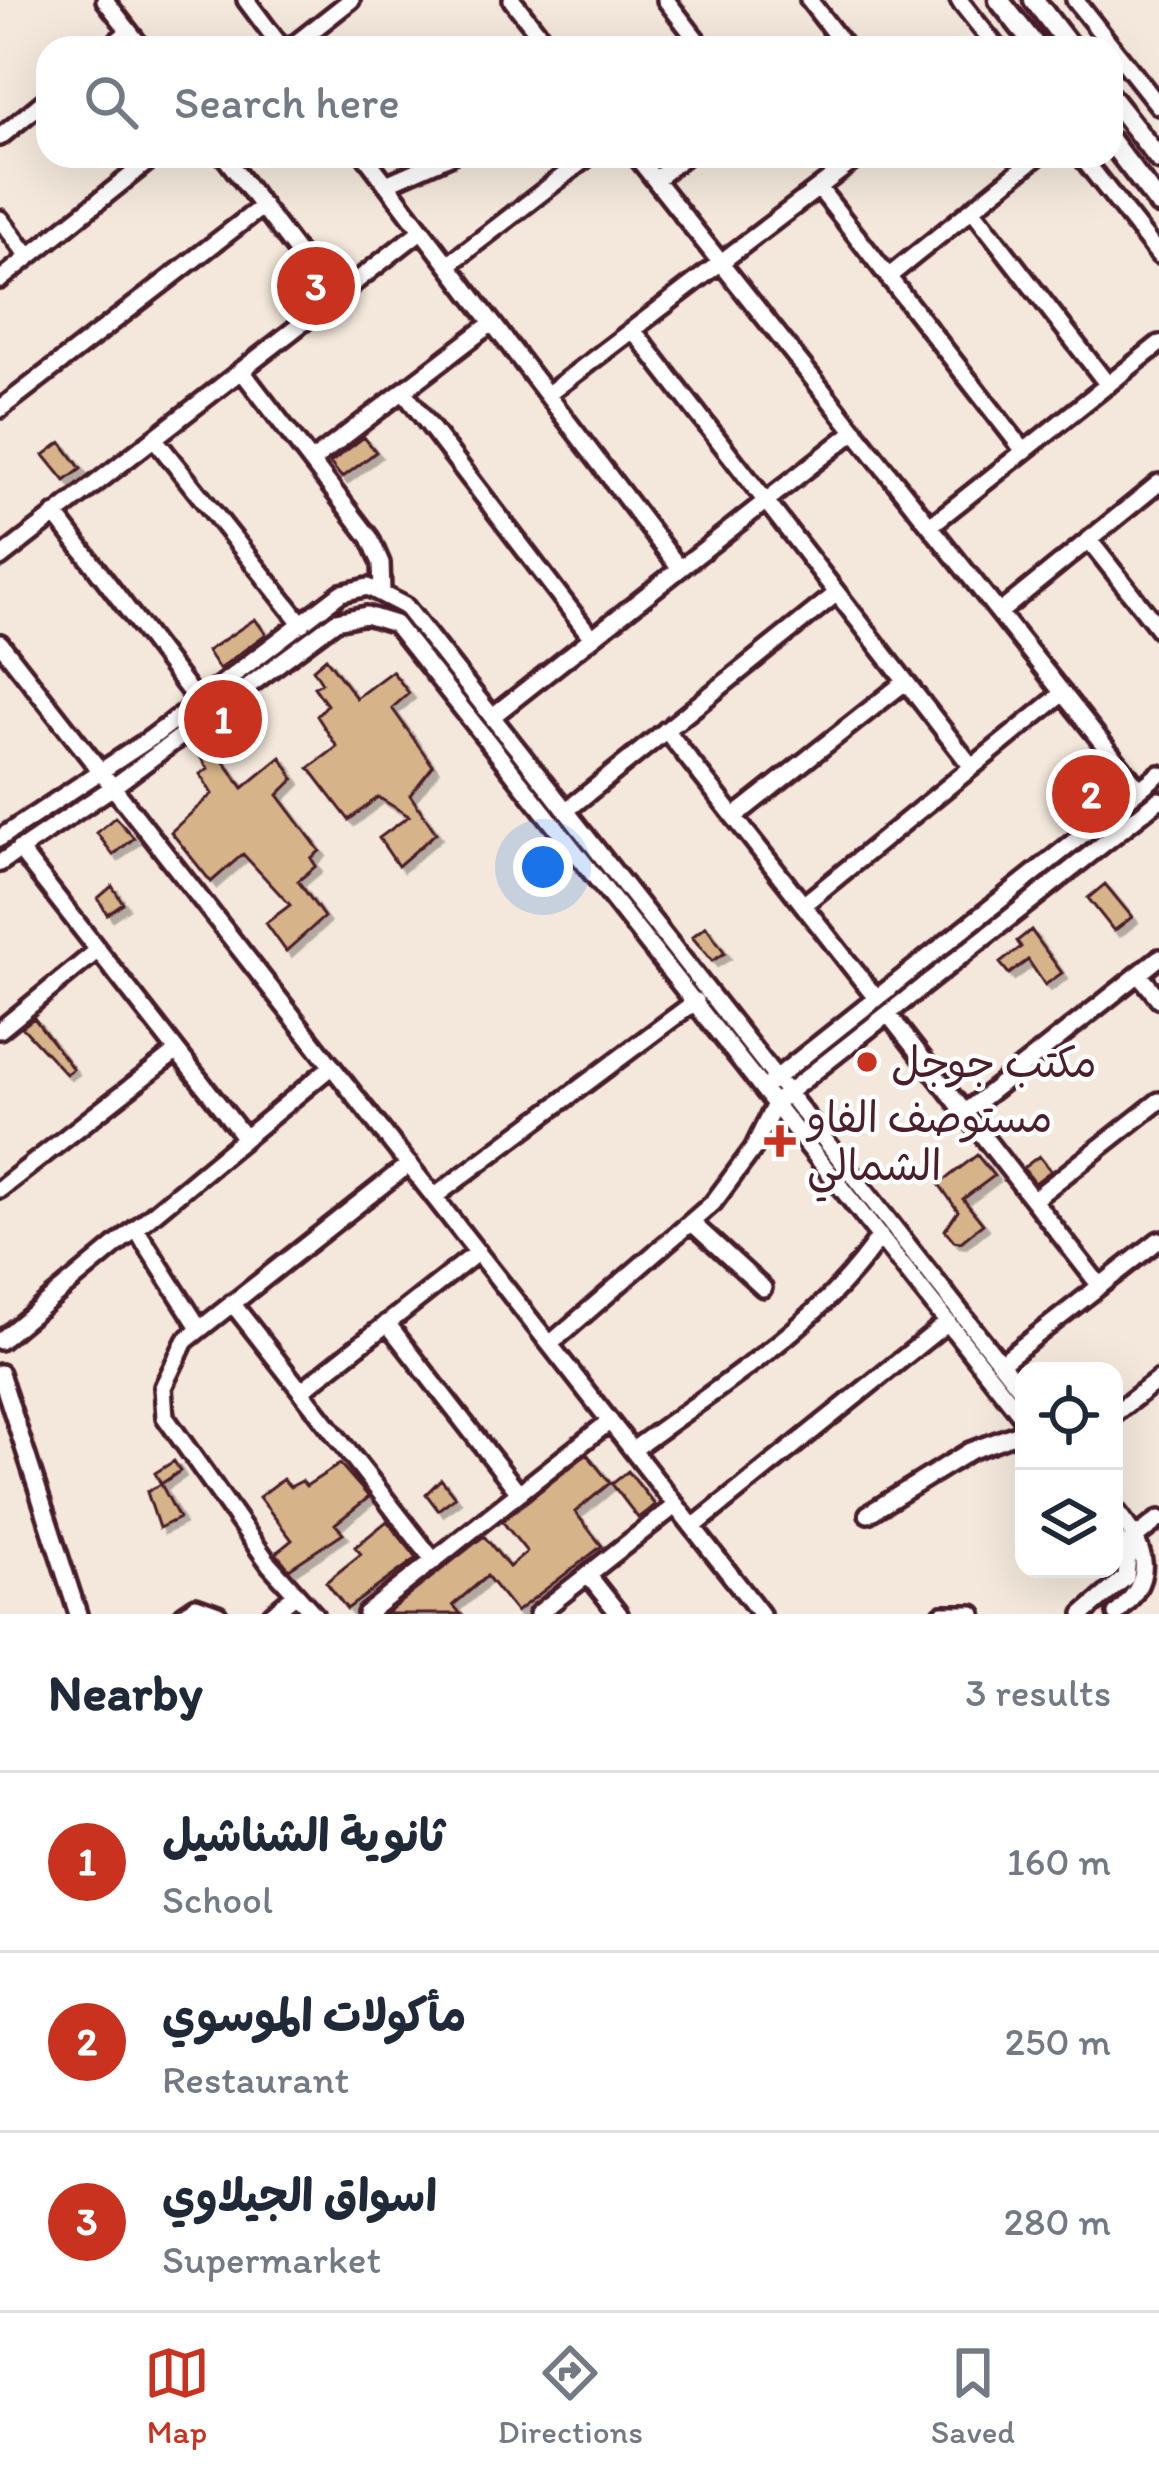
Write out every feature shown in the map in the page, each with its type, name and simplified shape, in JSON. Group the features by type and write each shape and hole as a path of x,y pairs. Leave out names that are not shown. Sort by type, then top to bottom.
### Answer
{"main road":[{"path":"1000,0 1028,36"},
{"path":"1034,0 1062,36"},
{"path":"1123,113 1159,159"},
{"path":"1123,158 1159,204"}],"street":[{"path":"105,0 133,36"},
{"path":"246,0 276,36"},
{"path":"302,36 351,0"},
{"path":"665,0 694,36"},
{"path":"808,0 837,36"},
{"path":"959,0 988,36"},
{"path":"1075,0 1104,36"},
{"path":"519,2 542,36"},
{"path":"123,36 129,31"},
{"path":"1123,61 1159,106"},
{"path":"0,137 36,108"},
{"path":"0,280 140,168"},
{"path":"233,168 333,299"},
{"path":"374,168 680,569"},
{"path":"386,184 423,168"},
{"path":"448,265 573,168"},
{"path":"646,168 1139,789"},
{"path":"655,180 670,168"},
{"path":"547,395 845,168"},
{"path":"888,277 1023,168"},
{"path":"1090,168 1159,255"},
{"path":"819,188 1024,451"},
{"path":"0,409 262,206"},
{"path":"972,209 1108,385"},
{"path":"0,219 29,257"},
{"path":"0,558 422,230"},
{"path":"312,461 492,322"},
{"path":"633,330 972,767"},
{"path":"930,526 1159,344"},
{"path":"241,370 370,538 381,563 382,591"},
{"path":"403,391 592,638"},
{"path":"494,716 855,431"},
{"path":"154,437 302,624"},
{"path":"999,613 1159,483"},
{"path":"55,514 198,702"},
{"path":"1089,540 1158,626"},
{"path":"0,838 102,772 354,588 382,591 405,606 568,810 880,1235 1015,1408"},
{"path":"568,810 837,593"},
{"path":"0,863 113,787 336,621 381,618 418,646 696,1001 770,1082"},
{"path":"0,643 761,1614"},
{"path":"734,817 905,682"},
{"path":"803,905 1063,693"},
{"path":"666,730 876,998"},
{"path":"770,1082 1159,774"},
{"path":"550,1344 691,1222 737,1174 782,1098 1157,807"},
{"path":"20,849 245,1138"},
{"path":"0,1030 98,950"},
{"path":"965,1112 1159,958"},
{"path":"1139,974 1159,999"},
{"path":"434,1197 696,1001"},
{"path":"888,1014 1100,1286"},
{"path":"0,1189 177,1052"},
{"path":"0,1341 332,1066"},
{"path":"782,1098 1015,1382"},
{"path":"1033,1200 1159,1101"},
{"path":"314,1614 165,1417 163,1387 171,1364 200,1329 409,1164"},
{"path":"691,1222 763,1288"},
{"path":"136,1229 200,1329"},
{"path":"633,1450 812,1317 853,1276 880,1235"},
{"path":"1001,1364 1159,1240"},
{"path":"301,1391 478,1252"},
{"path":"232,1303 434,1561"},
{"path":"693,1526 948,1322"},
{"path":"387,1323 519,1493"},
{"path":"0,1373 78,1614"},
{"path":"1123,1407 1159,1379"},
{"path":"366,1614 610,1421"},
{"path":"868,1514 970,1451 1015,1434"},
{"path":"538,1614 676,1505"},
{"path":"1083,1614 1122,1583 1135,1551 1159,1519"},
{"path":"1116,1614 1142,1588 1135,1551"},
{"path":"588,1575 619,1614"},
{"path":"272,1614 296,1594"},
{"path":"184,1614 196,1606 218,1614"},
{"path":"942,1614 973,1614"}],"building":[{"path":"364,437 376,452 342,478 330,463"},
{"path":"61,442 81,469 65,481 44,455"},
{"path":"255,619 266,634 219,669 207,651"},
{"path":"326,658 356,698 392,671 409,693 392,708 433,766 410,795 436,833 398,866 379,838 409,816 378,797 349,820 309,768 337,747 317,716 327,705 314,687 322,683 313,669"},
{"path":"212,745 243,788 281,757 294,779 278,795 320,851 311,858 316,866 298,881 324,917 286,951 266,923 290,905 243,854 211,882 171,832 212,794 200,774 208,769 199,755"},
{"path":"115,817 134,838 113,855 97,833"},
{"path":"1105,884 1132,917 1114,931 1088,898"},
{"path":"112,886 123,903 107,914 98,898"},
{"path":"706,926 725,953 712,961 692,937"},
{"path":"1031,930 1062,973 1045,985 1028,960 1009,974 1000,963 1021,947 1017,941"},
{"path":"34,1018 73,1069 66,1074 22,1027"},
{"path":"977,1155 994,1176 963,1199 983,1224 961,1242 954,1241 945,1230 958,1211 939,1184"},
{"path":"1039,1156 1051,1171 1035,1183 1023,1168"},
{"path":"587,1454 610,1483 575,1512 602,1546 516,1612 487,1576 453,1605 461,1614 385,1614 484,1536 509,1567 527,1552 502,1521"},
{"path":"174,1461 180,1471 161,1484 155,1473"},
{"path":"340,1464 369,1497 335,1524 343,1533 289,1569 276,1553 292,1540 259,1497 283,1479 290,1487 302,1481 306,1486"},
{"path":"628,1471 655,1505 638,1518 612,1484"},
{"path":"441,1479 455,1497 438,1510 426,1494"},
{"path":"161,1484 179,1518 159,1528 147,1492"},
{"path":"387,1521 417,1558 347,1609 326,1582 361,1554 355,1547"}],"place":[{"name":"اسواق الجيلاوي","path":"316,286"},
{"name":"ثانوية الشناشيل","path":"223,719"},
{"name":"مأكولات الموسوي","path":"1091,794"},
{"name":"مكتب جوجل","path":"867,1062"},
{"name":"مستوصف الفاو الشمالي","path":"780,1141"}]}
